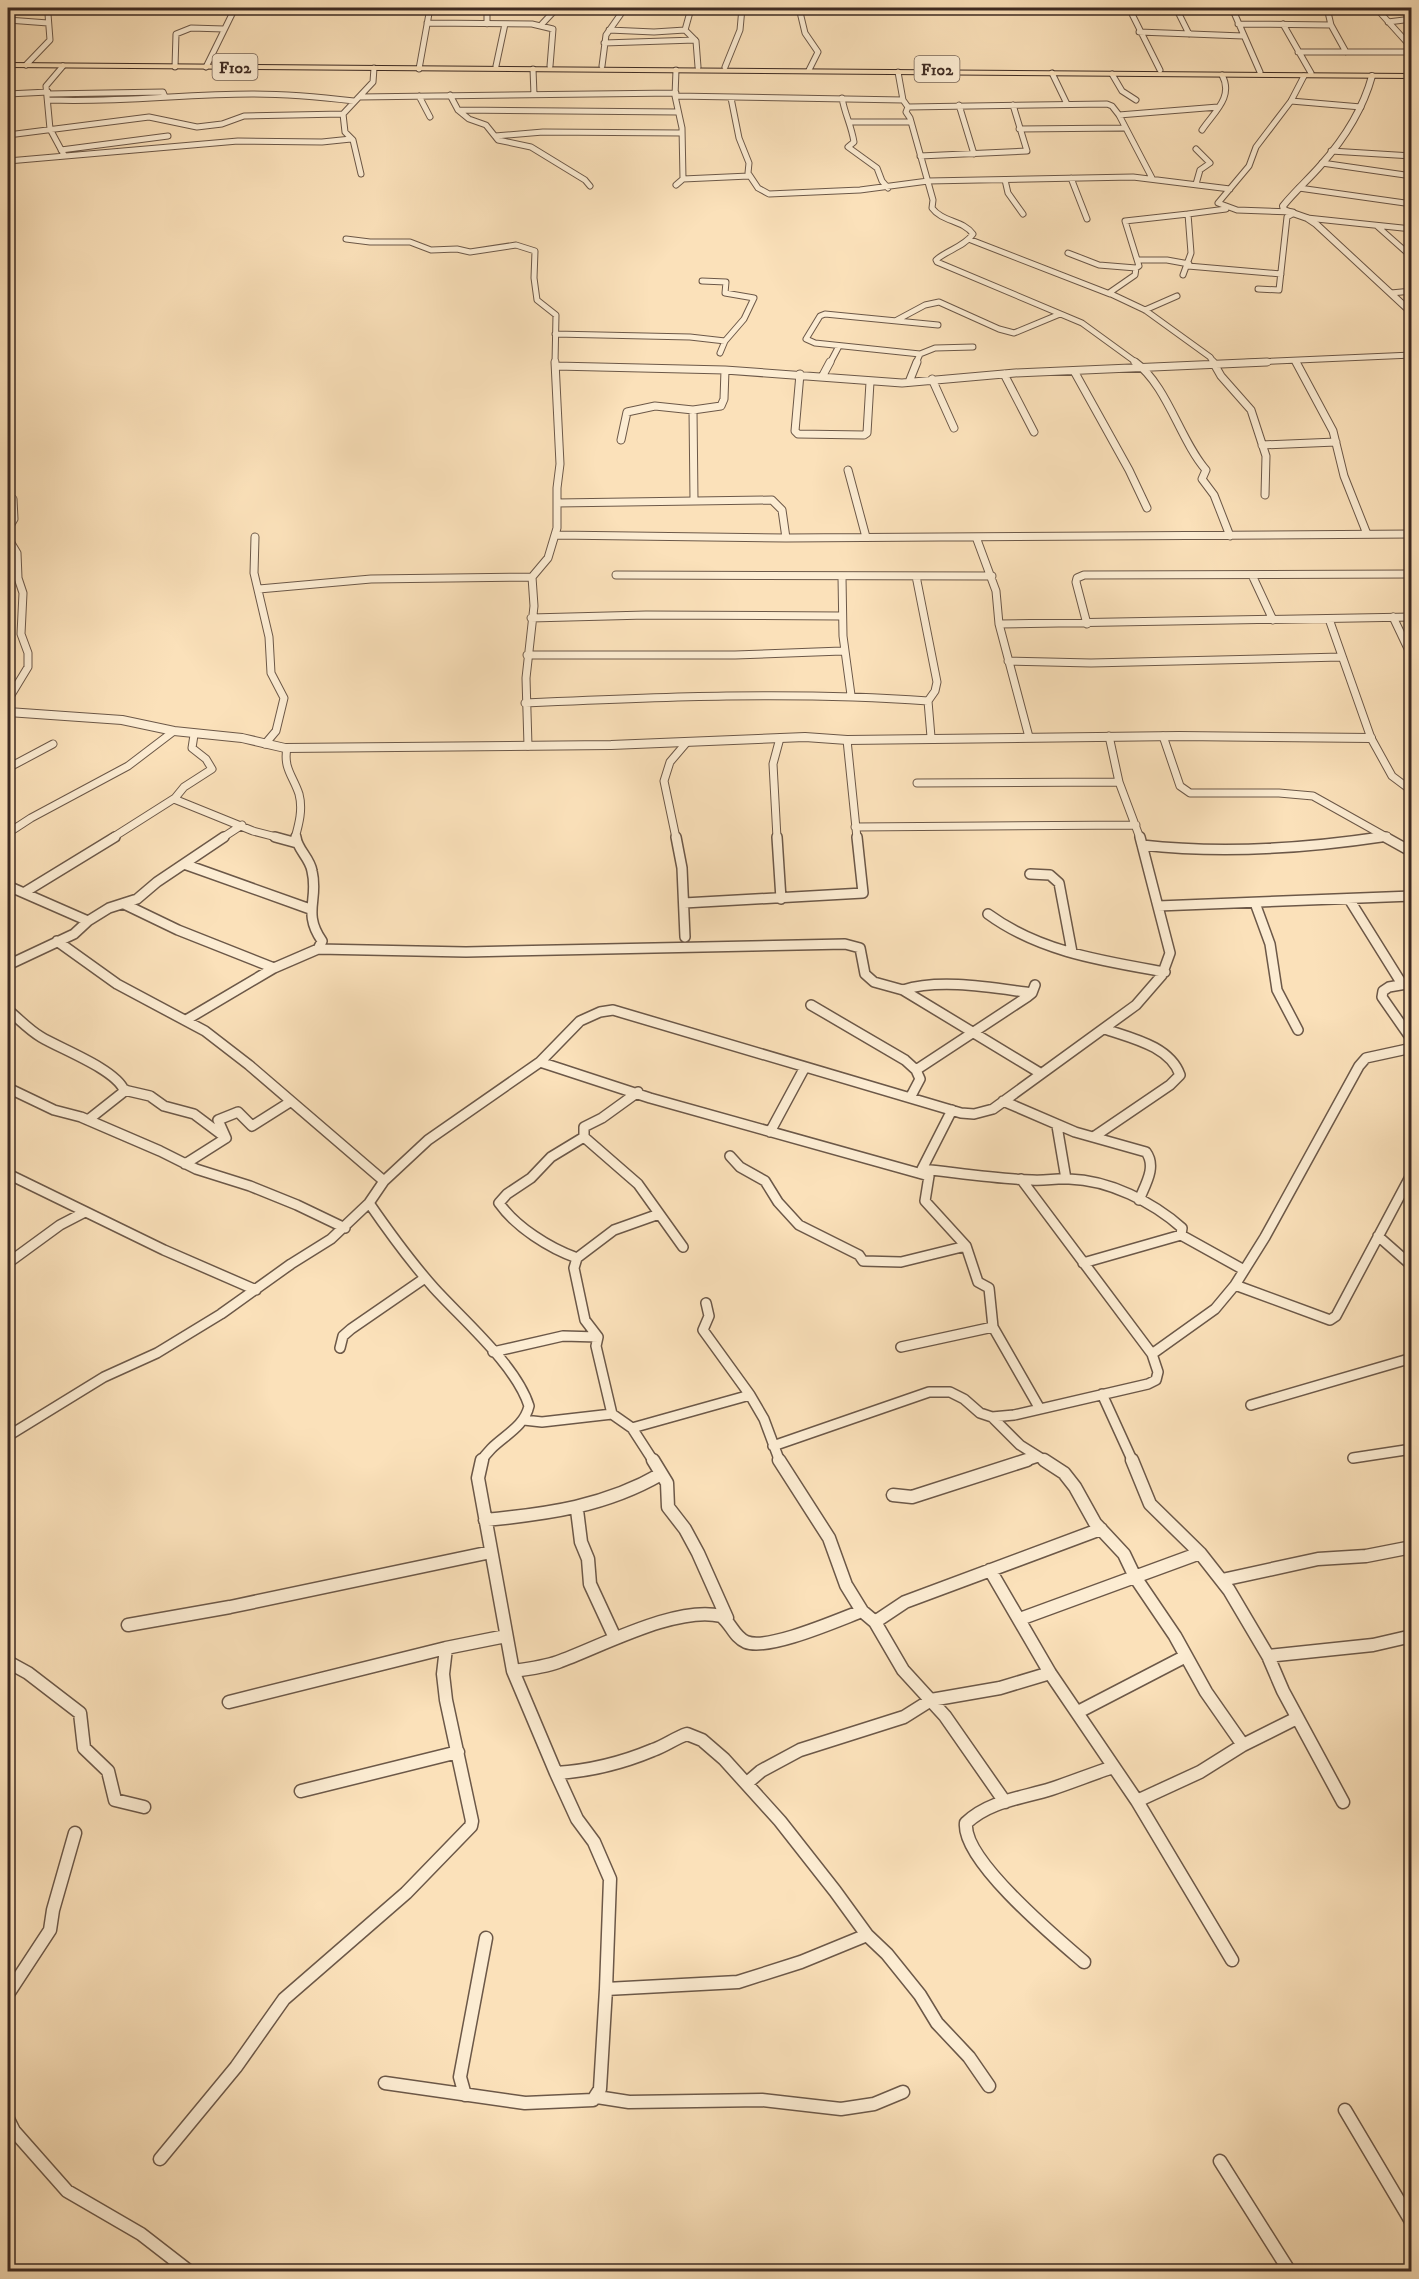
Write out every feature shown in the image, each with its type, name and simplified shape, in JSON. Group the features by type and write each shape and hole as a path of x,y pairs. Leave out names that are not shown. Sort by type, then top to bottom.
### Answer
{"main road":[{"name":"F102","path":"8,65 419,69 1160,70 1412,75"},
{"name":"F102","path":"463,68 602,66 898,72 1412,75"}],"street":[{"path":"26,65 50,40 48,14 51,9 131,11 157,8"},
{"path":"206,67 235,8"},
{"path":"419,69 430,8"},
{"path":"486,24 487,8"},
{"path":"542,24 547,16 557,8"},
{"path":"602,66 604,43 609,30 625,8"},
{"path":"685,30 690,12 688,8"},
{"path":"725,67 742,23 744,15 742,8"},
{"path":"799,8 805,33 818,52 810,69"},
{"path":"1103,8 1130,8 1139,32 1154,53 1160,70"},
{"path":"1176,8 1189,34"},
{"path":"1232,8 1260,72"},
{"path":"1327,8 1331,25 1346,52"},
{"path":"1376,8 1412,50"},
{"path":"1388,22 1412,19"},
{"path":"8,20 48,23"},
{"path":"427,24 542,24 553,29 550,66"},
{"path":"496,66 505,24"},
{"path":"1238,24 1331,25"},
{"path":"1229,209 1218,203 1249,166 1259,142 1291,101 1308,74 1283,24"},
{"path":"175,67 174,57 178,31 224,29"},
{"path":"609,30 654,32 685,30 695,40 699,51 698,67"},
{"path":"1139,32 1243,36"},
{"path":"604,43 695,40"},
{"path":"1298,52 1412,50"},
{"path":"63,66 47,84 50,129 63,153"},
{"path":"8,135 149,117 197,127 222,124 244,116 343,114 373,82 374,68"},
{"path":"533,69 534,95"},
{"path":"676,70 676,95 682,133 683,179"},
{"path":"898,72 903,100 908,107"},
{"path":"1052,73 1067,104"},
{"path":"1112,74 1122,91 1136,100"},
{"path":"1202,130 1228,90 1222,75"},
{"path":"1372,76 1368,95 1361,107 1322,163 1283,206 1284,210 1307,218 1412,229"},
{"path":"8,94 48,95 146,91 163,92 165,97"},
{"path":"48,95 102,102 165,97 276,94 357,99 450,95 676,95 903,100"},
{"path":"450,95 458,110 469,119 486,125 502,141 531,147 585,180 590,186"},
{"path":"419,96 430,117"},
{"path":"731,98 739,138 749,163 749,176"},
{"path":"842,98 845,115 851,122 854,142 848,147 878,168 882,181 888,188"},
{"path":"1291,101 1361,107"},
{"path":"908,107 1107,104 1112,106 1119,115 1152,178"},
{"path":"959,105 974,154"},
{"path":"920,156 1026,152 1013,105"},
{"path":"1119,115 1218,106"},
{"path":"908,107 906,112 928,181 933,211 937,215 968,227 973,234 971,240 936,260 1090,328 1144,368 1174,415 1195,457 1206,470 1202,479 1214,495 1230,536"},
{"path":"458,110 678,112"},
{"path":"343,114 345,132 351,139 360,162 360,174"},
{"path":"851,122 910,122"},
{"path":"1019,129 1124,128"},
{"path":"495,136 543,132 682,133"},
{"path":"8,161 168,136"},
{"path":"63,153 244,140 322,142 351,139"},
{"path":"121,142 128,150"},
{"path":"1196,149 1210,163 1200,170 1196,184"},
{"path":"1331,151 1412,156"},
{"path":"1322,163 1412,176"},
{"path":"676,185 683,179 749,176 758,188 774,194 888,188 928,181 1152,178 1230,189"},
{"path":"1071,178 1087,219"},
{"path":"1005,180 1008,193 1023,213"},
{"path":"1299,188 1412,204"},
{"path":"1110,294 1135,275 1136,268 1139,266 1125,221 1229,209 1293,213"},
{"path":"1258,289 1279,290 1287,217 1293,213"},
{"path":"1183,275 1189,265 1192,237 1188,214"},
{"path":"1307,218 1412,313"},
{"path":"1377,226 1412,257"},
{"path":"259,589 364,579 532,577 548,558 556,535 560,464 555,366 556,315 536,299 532,260 535,251 529,248 509,246 470,252 457,249 431,249 410,242 370,242 346,239"},
{"path":"971,240 1145,310 1210,357 1221,376 1251,410 1267,463 1266,495"},
{"path":"1068,253 1099,265 1136,268"},
{"path":"1139,260 1167,260 1189,265 1281,274"},
{"path":"702,281 726,282 724,293 754,298 744,319 725,341 720,353"},
{"path":"1391,293 1412,291"},
{"path":"1145,310 1177,296"},
{"path":"897,320 925,305 939,302 999,329 1014,333 1060,314"},
{"path":"938,325 832,314 820,316 806,339 809,342 839,346 921,354 935,348 973,347"},
{"path":"555,334 690,337 725,341"},
{"path":"822,377 839,346"},
{"path":"909,382 921,354"},
{"path":"555,366 725,370 801,374 870,382 909,382 1004,374 1412,355"},
{"path":"1296,361 1333,432 1344,476 1367,534"},
{"path":"621,440 627,412 655,406 693,410 721,406 724,399 725,370"},
{"path":"1074,371 1129,470 1147,508"},
{"path":"801,374 795,431 798,434 867,434 870,382"},
{"path":"1004,374 1034,432"},
{"path":"932,379 954,428"},
{"path":"693,410 694,500"},
{"path":"1262,445 1336,442"},
{"path":"848,470 866,537"},
{"path":"8,529 14,519 13,499"},
{"path":"557,503 776,501 782,507 786,538"},
{"path":"556,535 786,538 1412,534"},
{"path":"255,537 254,573 259,589 259,599 264,608 272,673 284,698 276,731 265,744"},
{"path":"976,537 992,576 1000,614 999,624 1029,737"},
{"path":"8,538 17,553 18,578 24,592 21,634 29,660 28,667 8,700"},
{"path":"1087,624 1076,582 1080,576 1412,574"},
{"path":"616,575 992,576"},
{"path":"1251,575 1273,620"},
{"path":"916,576 937,682 935,691 928,701 931,738"},
{"path":"528,746 525,702 527,655 536,591 532,577"},
{"path":"842,577 840,616 843,651 851,695"},
{"path":"531,618 646,615 840,616"},
{"path":"1393,617 1412,657"},
{"path":"999,624 1412,617"},
{"path":"1329,619 1371,738 1392,776 1412,791"},
{"path":"527,655 735,655 843,651"},
{"path":"1008,661 1091,663 1341,657"},
{"path":"525,702 851,695 928,701"},
{"path":"8,712 122,720 194,735 242,738 287,748 528,746 780,738 847,740 1163,736 1371,738"},
{"path":"8,833 31,818 108,778 152,749 174,731"},
{"path":"25,892 38,882 117,837 174,799 184,787 212,769 210,764 191,749 190,745 194,735"},
{"path":"8,1436 104,1377 157,1353 221,1314 345,1228 369,1203 384,1181 428,1140 540,1062 556,1048 582,1017 594,1012 613,1010 911,1096 952,1110 974,1114 984,1113 1003,1101 1105,1029 1152,989 1169,964 1170,953 1142,845 1119,782 1109,736"},
{"path":"1163,736 1180,786 1185,792 1306,794 1387,836 1412,852"},
{"path":"780,738 773,764 781,899"},
{"path":"684,903 862,893 847,740"},
{"path":"685,937 681,860 664,781 670,762 687,742"},
{"path":"8,768 53,744"},
{"path":"287,748 285,768 301,802 300,823 295,837 305,852 313,871 314,893 310,909 312,929 322,941 318,949"},
{"path":"917,783 1119,782"},
{"path":"174,799 253,831 297,843"},
{"path":"8,965 74,934 88,921 109,908 137,899 242,825"},
{"path":"855,827 1136,825"},
{"path":"1142,845 1200,851 1260,850 1331,845 1387,836"},
{"path":"184,864 310,909"},
{"path":"1030,873 1050,875 1059,883 1072,952"},
{"path":"8,886 88,921"},
{"path":"1158,906 1412,896"},
{"path":"1348,899 1407,984 1383,991 1382,997 1412,1040"},
{"path":"124,903 178,930 274,968"},
{"path":"1255,903 1270,944 1277,990 1298,1030"},
{"path":"988,914 1002,927 1021,936 1072,952 1165,972"},
{"path":"57,941 117,984 186,1020 249,1065 384,1181"},
{"path":"186,1020 274,968 318,949 466,952 846,944 860,948 865,974 874,982 903,990 1040,1073"},
{"path":"903,990 916,986 1033,989 916,1070"},
{"path":"811,1005 874,1040 916,1070 920,1079 911,1096"},
{"path":"8,1010 39,1036 85,1059 121,1083 126,1090 143,1094 164,1106 194,1114 226,1138"},
{"path":"1095,1136 1170,1085 1180,1075 1174,1061 1163,1052 1105,1029"},
{"path":"1152,1354 1215,1309 1235,1285 1265,1237 1359,1066 1366,1058 1412,1048"},
{"path":"540,1062 770,1132 926,1172 1094,1182 1122,1192 1176,1222 1182,1228 1180,1235"},
{"path":"770,1132 806,1067"},
{"path":"8,1088 47,1107 88,1120 185,1164 250,1186 345,1228"},
{"path":"88,1120 126,1090"},
{"path":"638,1092 602,1118 584,1127 584,1137 638,1184 682,1247"},
{"path":"1003,1101 1057,1126 1150,1155 1152,1166 1138,1200"},
{"path":"226,1138 218,1120 238,1112 252,1126 290,1102"},
{"path":"952,1110 926,1172 925,1201 966,1246 978,1282 989,1288 993,1327 1040,1409"},
{"path":"1057,1126 1066,1179"},
{"path":"577,1258 567,1256 553,1247 506,1213 499,1203 507,1194 531,1178 551,1157 584,1137"},
{"path":"185,1164 226,1138"},
{"path":"730,1156 740,1167 765,1181 777,1202 799,1225 859,1255 862,1261 873,1264 893,1262 966,1246"},
{"path":"1235,1285 1330,1320 1336,1317 1412,1173"},
{"path":"8,1174 256,1290"},
{"path":"773,1446 929,1392 950,1392 964,1399 980,1413 992,1417 1014,1415 1148,1384 1156,1380 1158,1372 1152,1354 1021,1179"},
{"path":"369,1203 425,1278 493,1352 528,1397 529,1408 524,1420 489,1450 481,1463 478,1478 513,1671 525,1704 577,1819 594,1842 610,1879 606,1989 600,2089 597,2097"},
{"path":"8,1263 53,1229 85,1212"},
{"path":"612,1414 596,1346 598,1337 585,1320 574,1268 577,1258 614,1230 659,1214"},
{"path":"1083,1263 1180,1235 1244,1270"},
{"path":"1378,1236 1412,1266"},
{"path":"340,1348 343,1336 351,1329 425,1278"},
{"path":"706,1304 709,1316 703,1330 750,1395 764,1419 780,1463 800,1490 829,1538 846,1585 862,1611 875,1623 903,1670 945,1716 1005,1802"},
{"path":"901,1347 993,1327"},
{"path":"493,1352 563,1336 598,1337"},
{"path":"1251,1406 1412,1358"},
{"path":"1102,1394 1150,1504 1200,1553 1222,1580 1268,1656 1297,1718 1343,1802"},
{"path":"632,1428 750,1395"},
{"path":"524,1420 542,1422 612,1414 632,1428 646,1446 669,1485 666,1500 668,1509 682,1523 703,1561 727,1617 745,1642 759,1644 797,1634 862,1611"},
{"path":"992,1417 1020,1445 1069,1479 1095,1523 1124,1554 1135,1577 1186,1656 1206,1692 1243,1745"},
{"path":"1353,1458 1412,1449"},
{"path":"893,1495 912,1497 1038,1457"},
{"path":"485,1520 577,1510 640,1488 661,1474"},
{"path":"577,1510 581,1542 588,1559 590,1584 615,1638"},
{"path":"875,1623 905,1602 1101,1529"},
{"path":"1222,1580 1317,1559 1366,1556 1412,1546"},
{"path":"128,1625 230,1607 491,1552"},
{"path":"1020,1619 1200,1553"},
{"path":"990,1570 1050,1673 1137,1801 1232,1960"},
{"path":"513,1671 550,1665 615,1638 690,1616 718,1614 727,1617"},
{"path":"229,1702 446,1648 506,1636"},
{"path":"1268,1656 1373,1646 1412,1636"},
{"path":"160,2159 236,2067 284,1999 406,1893 468,1829 472,1821 449,1714 443,1667 446,1648"},
{"path":"1077,1712 1186,1656"},
{"path":"8,1662 28,1673 80,1713 84,1748 108,1772 115,1800 144,1807"},
{"path":"747,1783 761,1771 800,1750 904,1718 931,1700 1000,1688 1050,1673"},
{"path":"1137,1801 1200,1772 1243,1745 1297,1718"},
{"path":"556,1773 606,1764 653,1751 687,1734 696,1734 707,1742 747,1783 805,1852 867,1935 887,1954 920,1995 937,2023 973,2061 989,2086"},
{"path":"302,1791 458,1752"},
{"path":"1084,1962 1034,1920 969,1843 965,1832 966,1823 970,1818 1005,1802 1113,1767"},
{"path":"8,1994 50,1930 53,1910 75,1833"},
{"path":"606,1989 738,1982 801,1962 867,1935"},
{"path":"465,2095 460,2077 486,1938"},
{"path":"385,2083 525,2103 589,2101 597,2097 629,2102 762,2100 841,2109 874,2104 903,2091"},
{"path":"1345,2110 1412,2223"},
{"path":"10,2130 67,2191 141,2234 190,2271"},
{"path":"1220,2161 1290,2271"}]}
